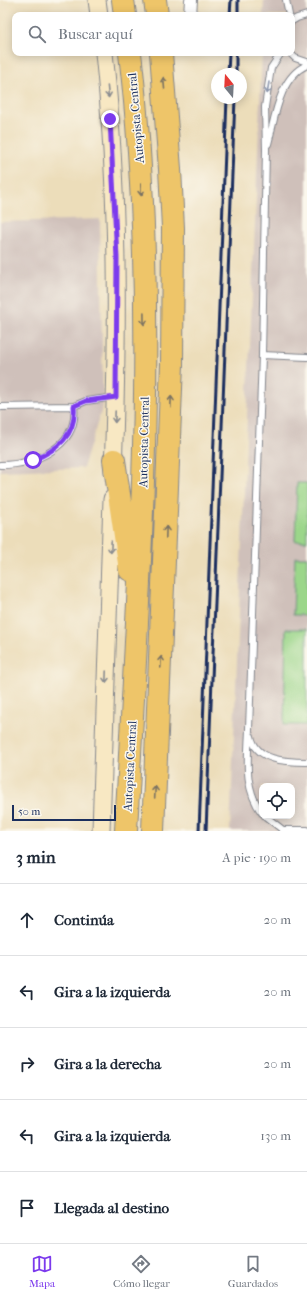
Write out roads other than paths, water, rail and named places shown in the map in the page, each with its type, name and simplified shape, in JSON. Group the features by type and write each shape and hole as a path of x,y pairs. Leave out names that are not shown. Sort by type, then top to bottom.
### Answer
{"highway":[{"path":"123,0 125,12"},
{"path":"155,0 157,12"},
{"name":"Autopista Central","path":"126,831 144,463 144,299 141,173 130,56"},
{"name":"Autopista Central","path":"153,831 172,364 173,228 161,56"},
{"path":"114,460 131,575 136,629"}],"main road":[{"path":"97,0 99,12"},
{"path":"101,831 116,397 117,250 110,119 104,56"}],"street":[{"path":"190,12 191,0"}],"lane":[{"path":"286,0 288,12"},
{"path":"295,20 307,15"},
{"path":"259,808 253,799 248,780 262,355 266,150 265,107 271,68 279,56"},
{"path":"266,150 284,90 291,76 307,63 293,56"},
{"path":"262,355 307,356"},
{"path":"0,407 74,406 86,401 116,397"},
{"path":"0,465 33,460 52,452 60,446 66,440 72,427 75,414 74,406"},
{"path":"249,729 252,744 266,756 281,762 307,762"},
{"path":"268,819 283,830 307,830"}],"railway":[{"path":"230,12 231,0"},
{"path":"238,0 238,12"},
{"path":"228,68 229,56"},
{"path":"236,56 236,68"},
{"path":"199,831 227,104"},
{"path":"206,831 235,104"}]}
